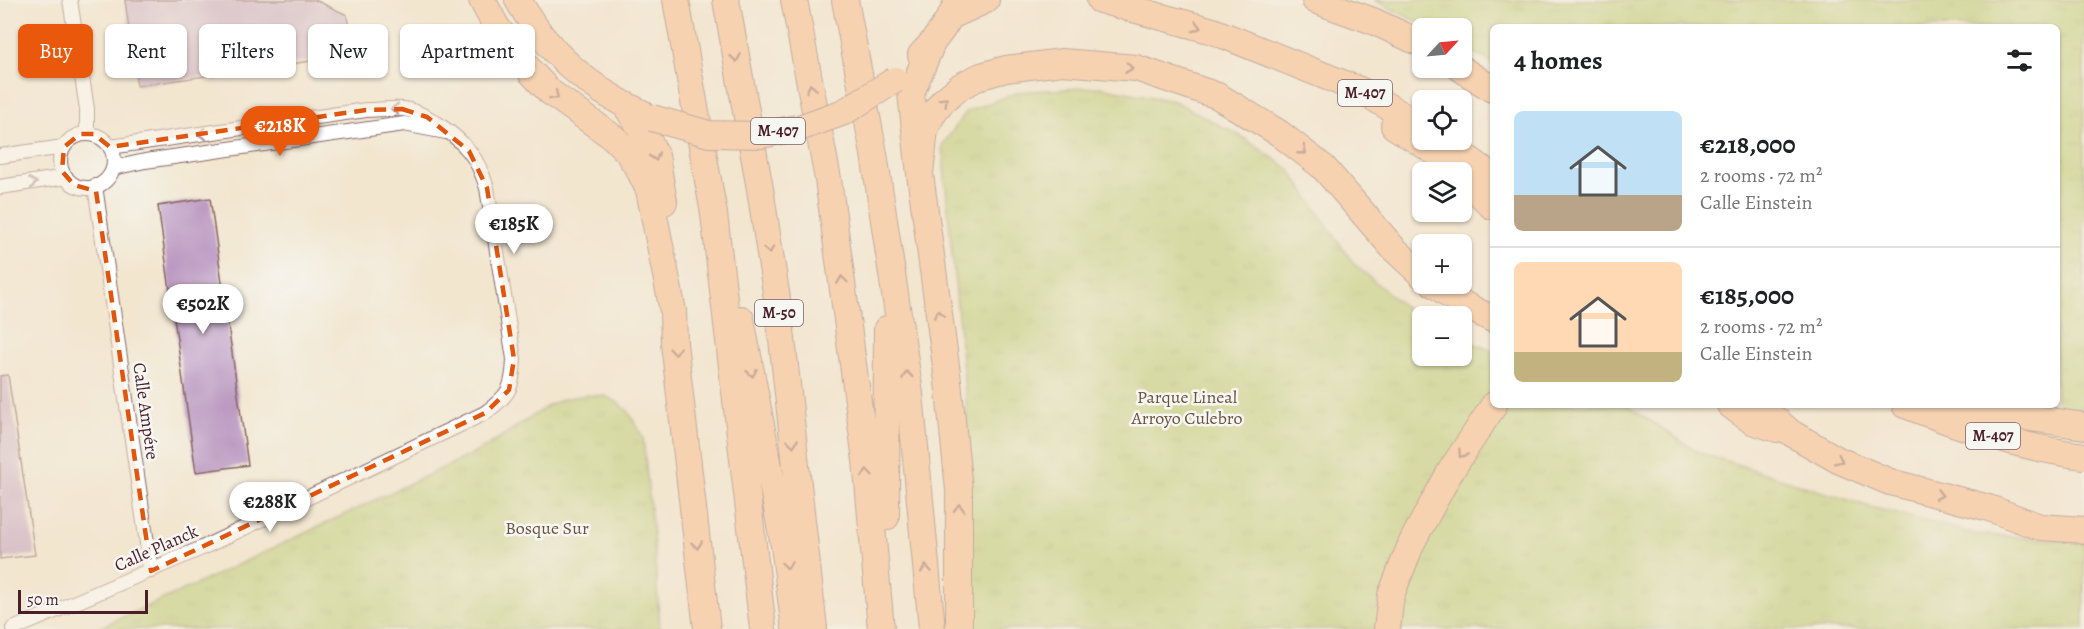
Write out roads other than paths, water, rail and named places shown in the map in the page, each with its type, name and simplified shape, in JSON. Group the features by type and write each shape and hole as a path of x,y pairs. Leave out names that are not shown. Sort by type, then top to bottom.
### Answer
{"highway":[{"path":"482,0 496,26 531,72 550,92 614,138 627,151 639,170 649,190 673,311"},
{"name":"M-407","path":"518,0 530,22 568,65 604,93 626,106 652,118 709,134 761,135 802,127 844,112 895,80 932,43 955,8 986,0"},
{"path":"676,0 714,214 763,629"},
{"name":"M-50","path":"726,0 760,189 779,312 814,629"},
{"path":"794,0 828,179 866,460 882,629"},
{"path":"845,0 874,154 910,394 932,629"},
{"name":"M-407","path":"1100,0 1212,31 1362,91 1412,121"},
{"path":"1315,0 1373,21 1412,39"},
{"path":"932,43 911,93 948,381 959,490 958,629"},
{"path":"920,174 925,129 932,115 943,101 961,86 981,76 1006,69 1062,62 1136,68 1218,96 1279,133 1323,167 1394,249 1412,266"},
{"path":"1303,68 1447,162"},
{"path":"1472,76 1490,88"},
{"path":"626,106 648,139 656,156 660,175 667,226 674,344 707,629"},
{"path":"1457,150 1490,175"},
{"path":"874,154 887,334 886,537 877,573"},
{"path":"1472,186 1490,204"},
{"path":"714,214 745,334 784,546 795,629"},
{"path":"1448,294 1490,318"},
{"path":"1387,629 1391,595 1412,542 1450,472 1492,408"},
{"path":"1734,408 1752,421 1791,433"},
{"path":"1762,408 1791,433 1838,460 1890,482 1989,508 2040,527 2084,530"},
{"name":"M-407","path":"1913,408 1972,431 2061,453 2084,456"},
{"name":"M-407","path":"1972,408 2084,426"},
{"path":"1989,508 2084,515"}],"street":[{"path":"70,0 87,109 87,134"},
{"path":"110,147 384,109 415,111 447,132"},
{"path":"113,168 156,159 404,124 447,132"},
{"name":"Calle Planck","path":"13,629 151,571 485,413 504,399 512,380 514,359 488,188 483,174 469,151 447,132"},
{"path":"80,134 94,134 106,140 110,147 114,152 115,162 111,174 101,185 86,188 74,185 66,177 60,161 68,141 80,134"},
{"path":"0,156 64,147"},
{"path":"0,187 66,177"},
{"name":"Calle Ampére","path":"95,186 151,571"}],"park label":[{"name":"Parque Lineal Arroyo Culebro","path":"1187,407"},
{"name":"Bosque Sur","path":"547,528"}]}
